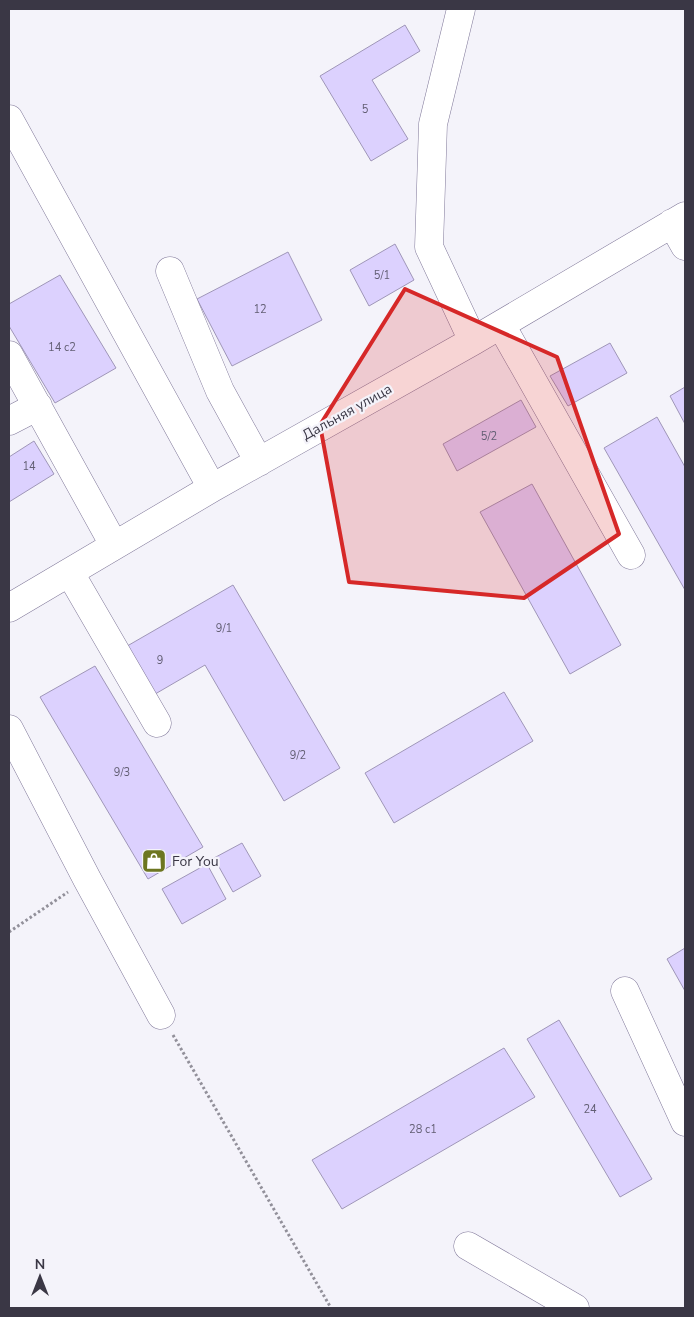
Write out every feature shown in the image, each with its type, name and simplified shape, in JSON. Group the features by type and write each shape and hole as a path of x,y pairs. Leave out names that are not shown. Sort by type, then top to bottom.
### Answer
{"street":[{"path":"461,9 433,124 429,247 473,342"},
{"path":"9,120 212,488"},
{"name":"Дальняя улица","path":"9,608 212,488 501,325 681,228"},
{"path":"170,272 220,391 259,462"},
{"path":"501,325 631,555"},
{"path":"9,355 114,545"},
{"path":"9,421 38,406"},
{"path":"70,572 157,723"},
{"path":"9,729 161,1015"},
{"path":"626,991 685,1122"},
{"path":"468,1246 575,1308"}],"path":[{"path":"9,932 88,879"},
{"path":"161,1015 331,1308"}],"highlighted area":[{"path":"405,289 557,357 619,534 524,598 349,582 320,425"}],"building":[{"path":"405,25 420,51 372,80 408,139 371,161 320,76"},
{"path":"395,244 414,280 369,306 350,270"},
{"path":"288,252 322,320 232,366 197,299"},
{"path":"60,275 116,368 55,403 9,326 9,304"},
{"path":"610,343 627,373 568,406 550,376"},
{"path":"685,387 685,424 670,396"},
{"path":"521,400 536,427 457,471 443,444"},
{"path":"657,417 685,467 685,590 604,448"},
{"path":"34,441 54,474 9,502 9,457"},
{"path":"532,484 621,645 570,674 480,512"},
{"path":"233,585 340,768 284,801 205,665 150,697 122,649"},
{"path":"95,666 203,847 148,879 40,697"},
{"path":"504,692 533,741 394,823 365,773"},
{"path":"242,843 261,876 233,892 214,858"},
{"path":"207,864 226,899 182,924 162,889"},
{"path":"685,948 685,991 667,959"},
{"path":"559,1020 652,1179 620,1197 527,1039"},
{"path":"504,1048 535,1097 342,1209 312,1160"}],"place":[{"name":"For You","path":"154,861"}]}
